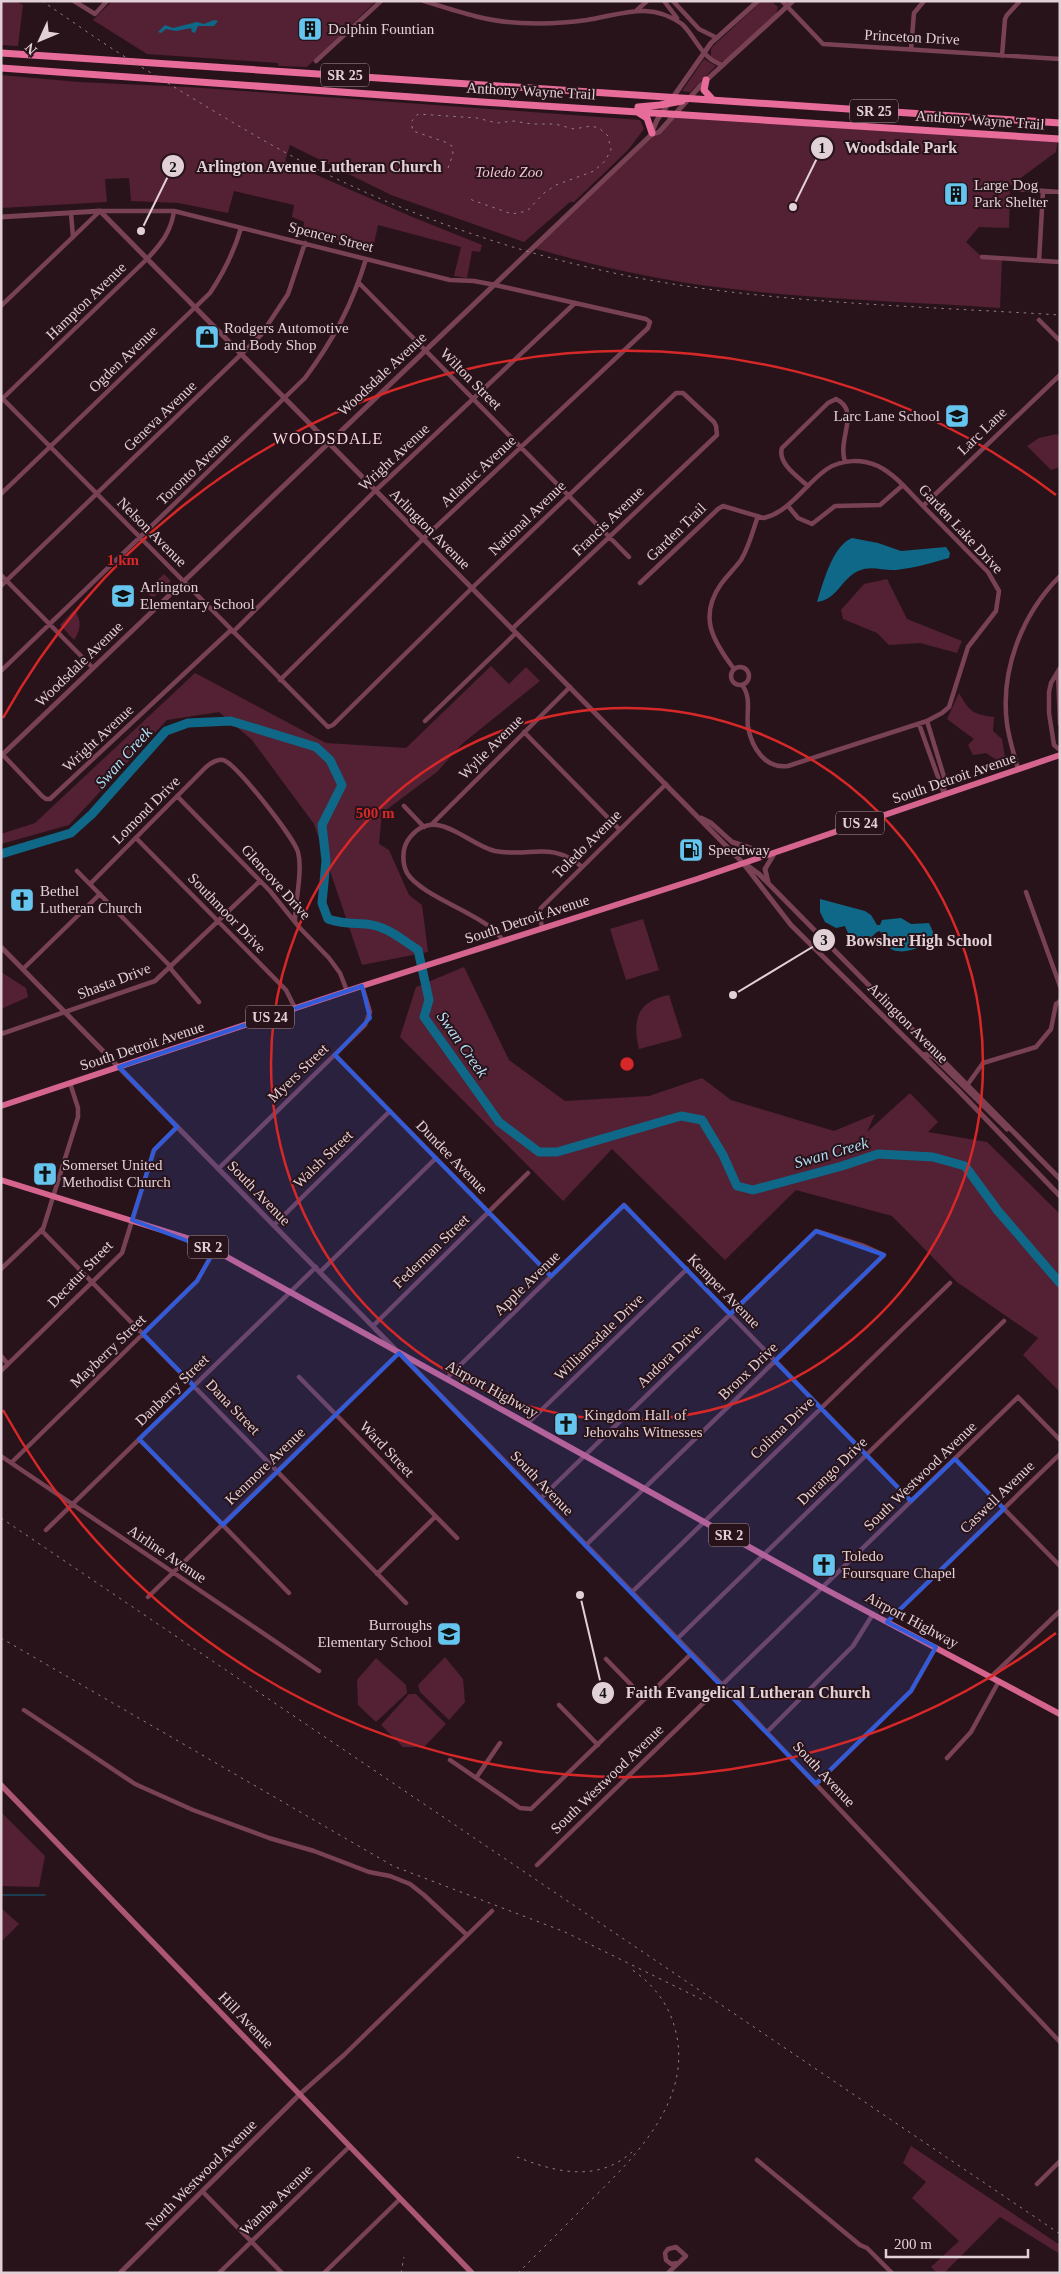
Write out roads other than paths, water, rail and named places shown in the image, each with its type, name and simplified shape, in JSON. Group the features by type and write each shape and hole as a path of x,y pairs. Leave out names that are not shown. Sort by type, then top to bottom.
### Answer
{"highway":[{"name":"Anthony Wayne Trail","path":"1,53 671,100 713,100 1060,123"},
{"name":"Anthony Wayne Trail","path":"1,68 1060,139"},
{"path":"706,80 704,90 713,100"},
{"path":"589,108 611,105 643,107 671,100"},
{"path":"634,111 647,118 652,134"}],"main road":[{"name":"South Detroit Avenue","path":"1,1106 542,927 743,863 1060,755"},
{"name":"Airport Highway","path":"1,1180 200,1242 823,1588 1060,1714"},
{"name":"Hill Avenue","path":"1,1785 472,2273"}],"street":[{"path":"74,1 95,14 107,1"},
{"path":"316,62 381,1"},
{"path":"424,1 473,16 520,23 585,20 636,11 662,13 684,25"},
{"path":"636,11 647,1"},
{"path":"664,1 684,25 704,54 722,65"},
{"path":"674,1 691,22 706,34 718,38"},
{"name":"Woodsdale Avenue","path":"652,134 653,127 704,54 718,38 758,1"},
{"name":"Princeton Drive","path":"782,1 823,44 1060,59"},
{"name":"Woodsdale Avenue","path":"2,755 652,134 658,132 706,80 792,1"},
{"path":"911,49 914,14 924,1"},
{"path":"1002,56 1005,20 1007,15 1020,1"},
{"path":"684,25 691,22"},
{"path":"1017,189 1060,192"},
{"path":"1039,261 1043,191"},
{"path":"1,306 100,211"},
{"name":"Spencer Street","path":"1,218 100,211 174,211 450,280 474,281 495,285 646,319 650,322"},
{"name":"Arlington Avenue","path":"100,211 743,863 785,919 923,1055 1060,1196"},
{"name":"Hampton Avenue","path":"2,398 147,259 167,234 172,223 174,211"},
{"path":"71,214 73,237"},
{"name":"Ogden Avenue","path":"1,494 210,293 222,276 233,253 241,228"},
{"name":"Geneva Avenue","path":"1,586 261,335 284,301 298,269 306,243"},
{"path":"982,257 1060,262"},
{"name":"Toronto Avenue","path":"1,671 306,378 330,345 359,283 366,259"},
{"name":"Wilton Street","path":"359,283 629,557"},
{"name":"Wright Avenue","path":"2,755 46,799 55,796 232,631 375,491 575,303"},
{"path":"1039,320 1060,341"},
{"name":"Atlantic Avenue","path":"280,680 423,539 648,328 650,322"},
{"name":"Larc Lane","path":"923,506 1060,375"},
{"name":"Francis Avenue","path":"425,721 609,537 717,435 714,422 680,392"},
{"name":"National Avenue","path":"328,727 333,725 472,588 676,393 680,392"},
{"name":"Nelson Avenue","path":"2,398 328,727"},
{"path":"808,486 784,462 780,456 782,448 828,403 836,399 845,404 848,410 842,448 845,462"},
{"name":"Garden Lake Drive","path":"742,685 748,699 750,732 759,752 772,765 782,767 919,724 942,713 949,707 968,647 976,634 993,616 1000,597 993,578 890,473 876,465 862,461 845,462 833,466 818,476 788,506"},
{"path":"734,669 713,639 710,627 710,613 720,585 746,550 758,516 764,518 770,516 788,506 798,518 812,524 835,506 880,505 902,485"},
{"name":"Garden Trail","path":"640,583 718,509 724,506 758,516"},
{"path":"1,575 93,668"},
{"path":"1018,769 1007,723 1007,676 1026,623 1041,599 1060,576"},
{"path":"742,667 748,672 748,680 742,685 735,684 731,680 731,674 734,669 742,667"},
{"path":"1059,669 1060,724"},
{"path":"1059,669 1051,683 1048,703 1054,745 1060,750"},
{"name":"Wylie Avenue","path":"431,825 570,687"},
{"path":"926,721 945,780 944,793"},
{"path":"919,724 944,793"},
{"path":"524,732 619,829"},
{"name":"Lomond Drive","path":"90,884 209,764 223,760 237,770 285,828 295,845 299,860 295,921"},
{"name":"Toledo Avenue","path":"542,927 539,913 541,908 666,784"},
{"name":"Glencove Drive","path":"177,796 260,881 329,958 340,973 347,991"},
{"path":"404,806 424,827"},
{"path":"696,815 711,823 732,842 772,853 765,869 771,887"},
{"path":"503,940 490,926 429,891 409,875 404,862 404,848 412,836 424,827 443,825 491,850 516,853 551,851 569,857 582,867"},
{"name":"Southmoor Drive","path":"136,838 286,990 295,1008"},
{"name":"Arlington Avenue","path":"743,863 759,874 1060,1179"},
{"path":"77,871 170,968 199,1002"},
{"name":"Shasta Drive","path":"1,1034 152,983 260,881"},
{"path":"1026,892 1060,986"},
{"path":"23,969 100,894"},
{"name":"South Avenue","path":"1,947 632,1592 1060,2042"},
{"name":"Myers Street","path":"218,1169 365,1025 370,1018 370,1012 362,986"},
{"path":"968,1084 983,1063 1036,1047 1051,1029 1056,1004 1060,1002"},
{"path":"923,1055 928,1054 934,1057 998,1121 1025,1143"},
{"name":"Dundee Avenue","path":"335,1055 551,1276"},
{"path":"1,1269 41,1230 78,1114 70,1083"},
{"name":"Walsh Street","path":"274,1226 390,1111"},
{"name":"Decatur Street","path":"1,1371 122,1253 154,1150 177,1127"},
{"name":"Danberry Street","path":"46,1530 291,1292 436,1158"},
{"name":"Federman Street","path":"373,1326 528,1173"},
{"name":"Kemper Avenue","path":"624,1205 911,1501"},
{"name":"Apple Avenue","path":"447,1378 624,1205"},
{"name":"Dana Street","path":"41,1230 406,1603"},
{"name":"Bronx Drive","path":"586,1545 884,1255 864,1246 816,1231"},
{"name":"Andora Drive","path":"540,1499 816,1231"},
{"name":"Mayberry Street","path":"12,1463 197,1281 214,1251"},
{"name":"Williamsdale Drive","path":"528,1423 687,1269"},
{"name":"Colima Drive","path":"632,1592 950,1283"},
{"name":"Durango Drive","path":"677,1639 1004,1321"},
{"name":"Kenmore Avenue","path":"148,1597 399,1353"},
{"path":"1,1356 8,1364"},
{"name":"Ward Street","path":"299,1377 456,1538"},
{"name":"South Westwood Avenue","path":"537,1865 1018,1398 1060,1440"},
{"path":"139,1439 289,1593"},
{"name":"Caswell Avenue","path":"887,1622 1060,1454"},
{"name":"Airline Avenue","path":"1,1456 319,1671"},
{"path":"955,1459 1060,1566"},
{"path":"377,1574 435,1517"},
{"path":"991,1677 1060,1611"},
{"path":"767,1732 854,1646 872,1614"},
{"path":"816,1784 911,1691 936,1647"},
{"path":"450,1760 520,1808 528,1810 536,1805 691,1654"},
{"path":"606,1659 645,1699"},
{"path":"947,1758 971,1732 999,1681"},
{"path":"559,1705 598,1745"},
{"path":"24,1710 135,1784 185,1807 269,1838 314,1851 369,1872 390,1876 410,1884 424,1894 467,1935"},
{"path":"476,1778 500,1743"},
{"path":"300,2094 492,1911"},
{"name":"North Westwood Avenue","path":"120,2273 300,2094"},
{"name":"Wamba Avenue","path":"219,2273 350,2146"},
{"path":"757,2160 860,2245 868,2248 892,2273"},
{"path":"1037,2184 1060,2161"},
{"path":"203,2192 282,2273"},
{"path":"324,2273 400,2199"},
{"path":"668,2273 686,2256 676,2248 668,2248 665,2253 666,2260 670,2264 678,2263"}],"water":[{"path":"214,20 218,21 214,26 198,26 195,33 192,32 191,28 176,31 166,29 161,33 158,32 165,25 173,28 197,22 204,24"},
{"path":"852,538 878,543 901,551 946,547 950,553 949,558 909,568 896,570 863,569 847,579 830,597 817,602 834,556 845,542"},
{"path":"820,899 865,911 871,915 877,925 880,925 882,920 901,918 911,924 929,923 934,934 922,946 904,951 893,950 888,947 880,931 867,941 859,940 848,933 845,926 836,928 825,922 820,912"}],"waterway":[{"name":"Swan Creek","path":"1,854 71,833 92,814 166,731 188,723 231,721 316,747 330,760 342,785 322,825 326,861 322,903 328,919 342,923 381,927 418,950 429,1000 424,1017 499,1122 539,1152 557,1152 681,1116 702,1120 723,1155 737,1186 753,1190 842,1166 878,1154 933,1157 965,1166 998,1211 1060,1283"},
{"path":"1,1895 45,1895"}],"railway":[{"path":"42,1 135,63 300,161 422,216 506,245 592,268 636,277 679,285 773,297 1060,315"},
{"path":"448,168 453,154 452,146 413,131 411,122 418,114 477,118 497,123 513,121 532,124 555,124 574,129 591,126 599,128 608,136 611,150 605,161 594,171 556,185 544,193 527,211 512,214 468,197"},
{"path":"1,1518 1060,2234"},
{"path":"1,1638 393,1866 565,1932 703,2000"},
{"path":"518,2273 622,2169 656,2126 668,2103 676,2078 679,2052 674,2025 658,1994 646,1980 631,1969"},
{"path":"517,2157 546,2167 576,2172 605,2168 619,2162 632,2152"},
{"path":"401,2273 404,2257"}],"place":[{"name":"Dolphin Fountian","path":"310,29"},
{"name":"Large Dog Park Shelter","path":"956,194"},
{"name":"Woodsdale Park","path":"793,207"},
{"name":"Arlington Avenue Lutheran Church","path":"141,231"},
{"name":"Rodgers Automotive and Body Shop","path":"207,337"},
{"name":"Larc Lane School","path":"957,416"},
{"name":"Arlington Elementary School","path":"123,596"},
{"name":"Speedway","path":"691,850"},
{"name":"Bethel Lutheran Church","path":"22,900"},
{"name":"Bowsher High School","path":"733,995"},
{"name":"Somerset United Methodist Church","path":"45,1174"},
{"name":"Kingdom Hall of Jehovahs Witnesses","path":"566,1424"},
{"name":"Toledo Foursquare Chapel","path":"824,1565"},
{"name":"Faith Evangelical Lutheran Church","path":"580,1595"},
{"name":"Burroughs Elementary School","path":"449,1634"}],"district":[{"name":"WOODSDALE","path":"328,438"}],"park label":[{"name":"Toledo Zoo","path":"509,172"}]}
